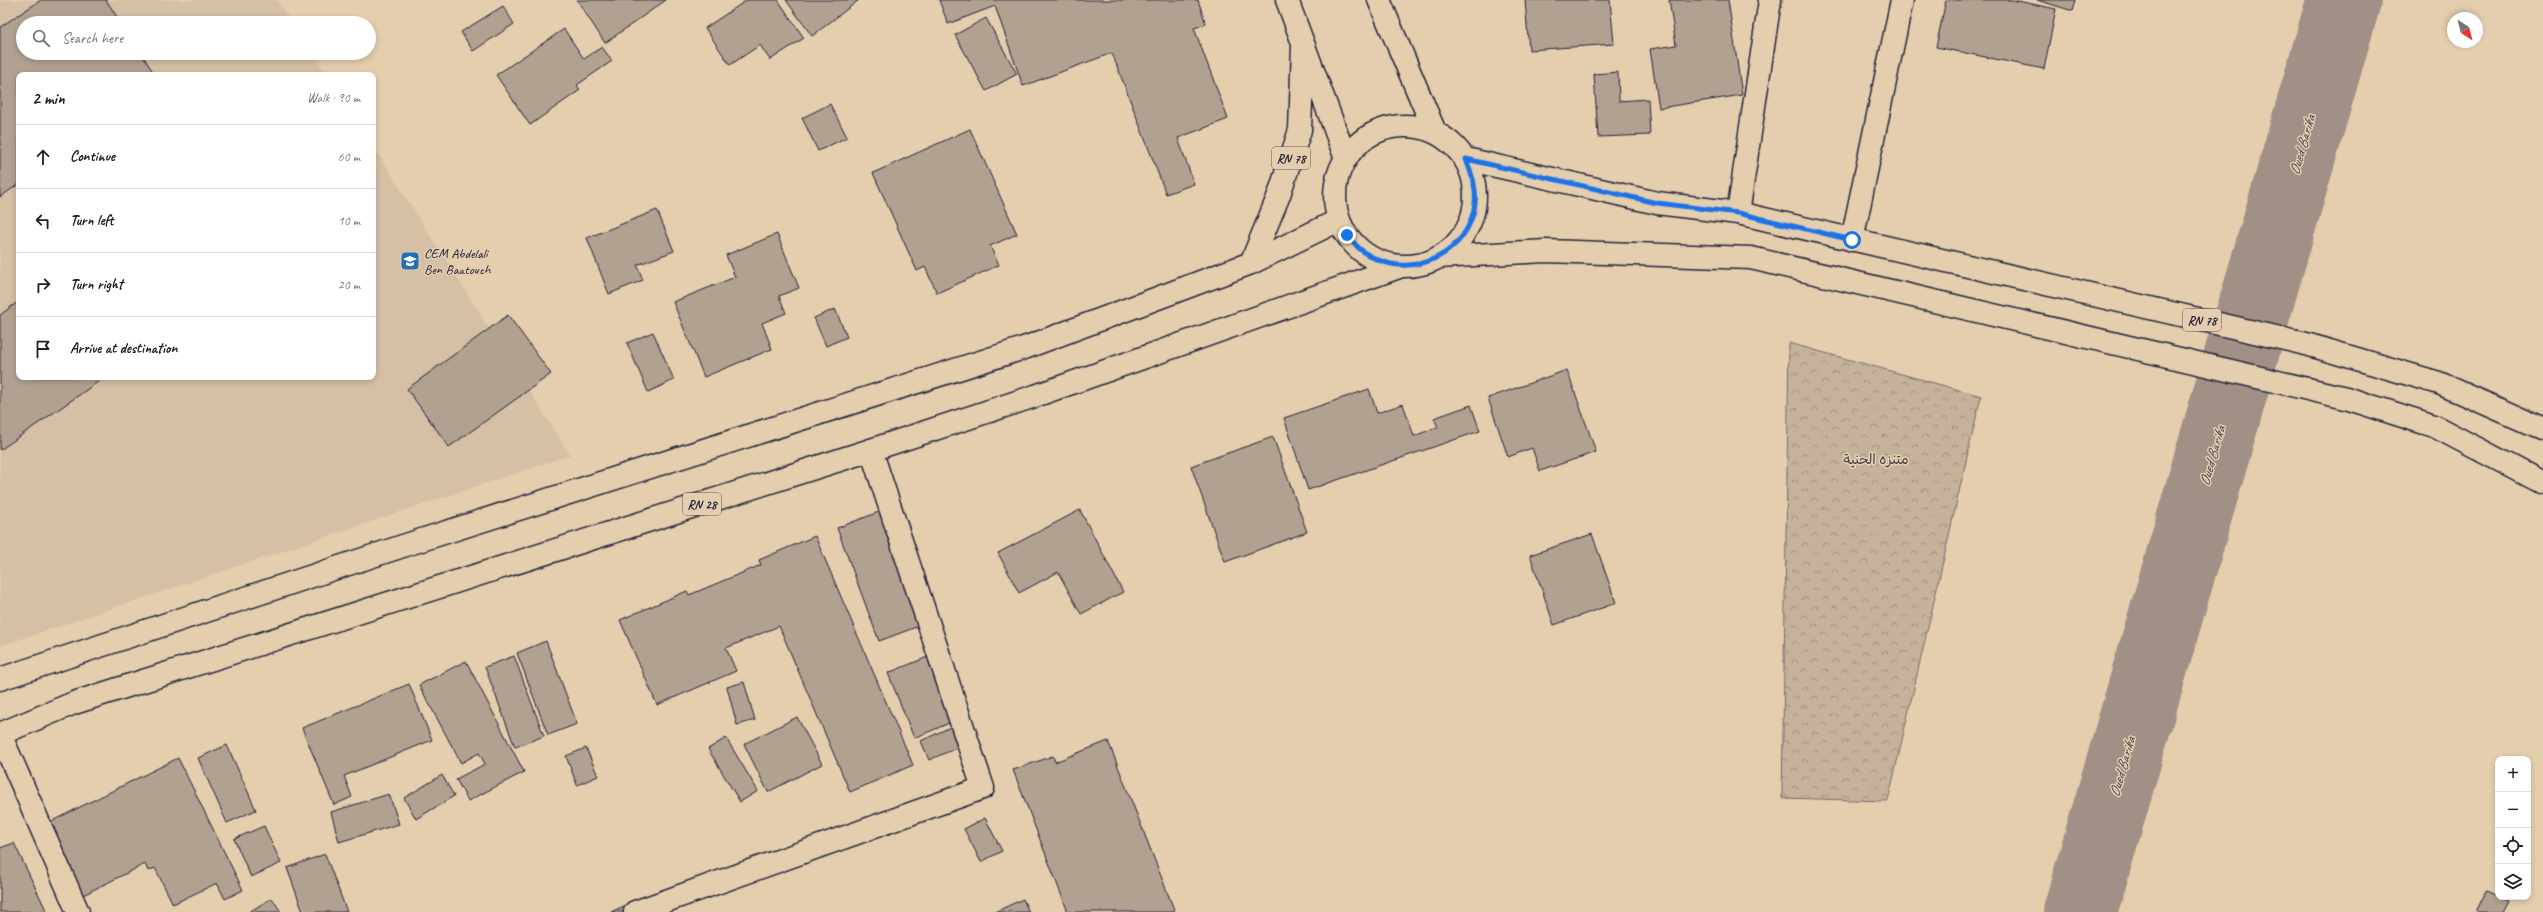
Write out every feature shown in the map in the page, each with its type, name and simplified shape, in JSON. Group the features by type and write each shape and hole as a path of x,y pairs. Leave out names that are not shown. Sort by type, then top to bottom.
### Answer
{"main road":[{"name":"RN 78","path":"1251,263 1279,195 1300,130 1303,46 1287,0"},
{"path":"1379,0 1435,132"},
{"path":"1738,213 1770,0"},
{"path":"1852,240 1902,0"},
{"path":"1303,46 1346,159"},
{"path":"1395,126 1416,126 1435,132 1452,143 1466,159 1474,180 1476,203 1470,224 1456,244 1439,257 1421,264 1402,266 1371,257 1358,247 1339,220 1335,199 1337,178 1346,159 1365,140 1376,132 1395,126"},
{"name":"RN 78","path":"1466,159 1657,203 1738,213 2306,344 2439,383 2543,429"},
{"path":"0,679 412,543 1027,347 1251,263 1339,220"},
{"path":"1439,257 1546,251 1751,258 2346,398 2434,426 2543,483"},
{"name":"RN 28","path":"0,734 81,701 871,450 1035,396 1402,266"},
{"path":"635,912 983,788 871,450"},
{"path":"0,734 78,912"}],"shaded area":[{"name":"CEM Abdelali Ben Baatouch","path":"0,0 277,0 287,16 16,16 16,60 317,60 325,72 16,72 16,380 376,380 376,151 570,455 0,646"}],"green space":[{"name":"متنزه الحنية","path":"1789,343 1981,396 1888,801 1782,798"}],"building":[{"path":"41,0 106,0 116,16 17,16"},
{"path":"577,0 666,0 605,43"},
{"path":"747,0 778,0 804,38 770,60 760,45 730,65 705,28"},
{"path":"786,0 859,0 812,36"},
{"path":"939,0 1198,0 1206,24 1194,28 1228,119 1178,138 1194,184 1166,194 1112,53 1023,86 995,6 948,24"},
{"path":"1525,0 1610,0 1614,44 1529,50"},
{"path":"1669,0 1728,0 1742,95 1659,108 1650,49 1676,45"},
{"path":"1946,0 2013,0 2056,9 2044,69 1936,47"},
{"path":"2037,0 2076,0 2073,11"},
{"path":"503,6 514,24 473,51 461,32"},
{"path":"16,16 16,60 145,60 153,72 16,72 16,186 0,197 0,27"},
{"path":"986,18 1017,74 986,91 955,35"},
{"path":"564,29 584,59 602,47 612,61 577,85 580,90 530,125 496,75"},
{"path":"1618,72 1619,101 1648,99 1650,135 1598,137 1594,74"},
{"path":"830,104 847,137 818,151 802,118"},
{"path":"970,129 1017,234 990,246 999,265 937,293 925,267 917,271 873,173"},
{"path":"657,210 674,251 637,265 643,280 609,294 587,238"},
{"path":"777,234 799,288 779,296 786,313 762,323 772,349 704,377 673,302 735,277 726,255"},
{"path":"16,303 16,380 101,380 0,450 0,315"},
{"path":"835,309 847,337 826,346 814,318"},
{"path":"508,315 551,374 449,447 407,389"},
{"path":"653,332 674,380 648,392 627,343"},
{"path":"1567,370 1596,452 1540,471 1532,448 1508,457 1488,398"},
{"path":"1369,389 1377,413 1403,404 1414,436 1438,427 1434,418 1471,405 1480,431 1308,490 1284,418"},
{"path":"1273,437 1307,532 1225,562 1191,466"},
{"path":"884,510 927,623 879,641 837,528"},
{"path":"1080,510 1123,592 1081,614 1058,572 1019,593 998,553"},
{"path":"1592,534 1616,603 1554,625 1530,555"},
{"path":"815,536 913,765 850,792 779,626 726,648 736,671 657,705 620,620 687,591 689,595 761,565 759,560"},
{"path":"546,641 577,724 548,735 517,653"},
{"path":"940,652 966,716 914,738 888,673"},
{"path":"514,656 544,736 515,747 485,667"},
{"path":"466,661 524,772 468,801 456,779 485,764 479,753 461,763 419,685"},
{"path":"744,682 755,720 737,725 727,687"},
{"path":"409,684 432,740 344,776 352,797 334,805 302,728"},
{"path":"797,717 822,764 768,792 744,744"},
{"path":"959,723 968,743 929,760 921,741"},
{"path":"726,738 758,791 740,802 708,749"},
{"path":"1108,741 1175,912 1068,912 1013,770 1053,756 1055,762"},
{"path":"227,745 256,810 227,823 198,758"},
{"path":"586,748 598,776 577,785 566,756"},
{"path":"178,758 243,890 225,899 217,883 173,904 155,868 148,871 145,864 83,895 48,823"},
{"path":"442,775 454,796 416,819 404,798"},
{"path":"389,794 399,824 339,842 331,812"},
{"path":"985,818 1002,851 981,862 964,829"},
{"path":"264,826 281,863 251,877 234,839"},
{"path":"14,843 47,912 0,912 0,848"},
{"path":"325,854 347,912 303,912 287,868"},
{"path":"2486,891 2495,895 2495,900 2508,900 2502,912 2476,912"},
{"path":"272,898 281,912 249,912"},
{"path":"641,898 647,912 611,912"},
{"path":"1023,899 1029,912 995,912"}],"waterway":[{"name":"Oued Barika","path":"2080,912 2344,0"}],"place":[{"name":"CEM Abdelali Ben Baatouch","path":"410,261"}],"route":[{"path":"1347,235 1358,247 1371,257 1386,263 1402,266 1415,265 1439,257 1456,244 1470,224 1476,203 1474,180 1466,159 1657,203 1738,213 1852,240"}]}
